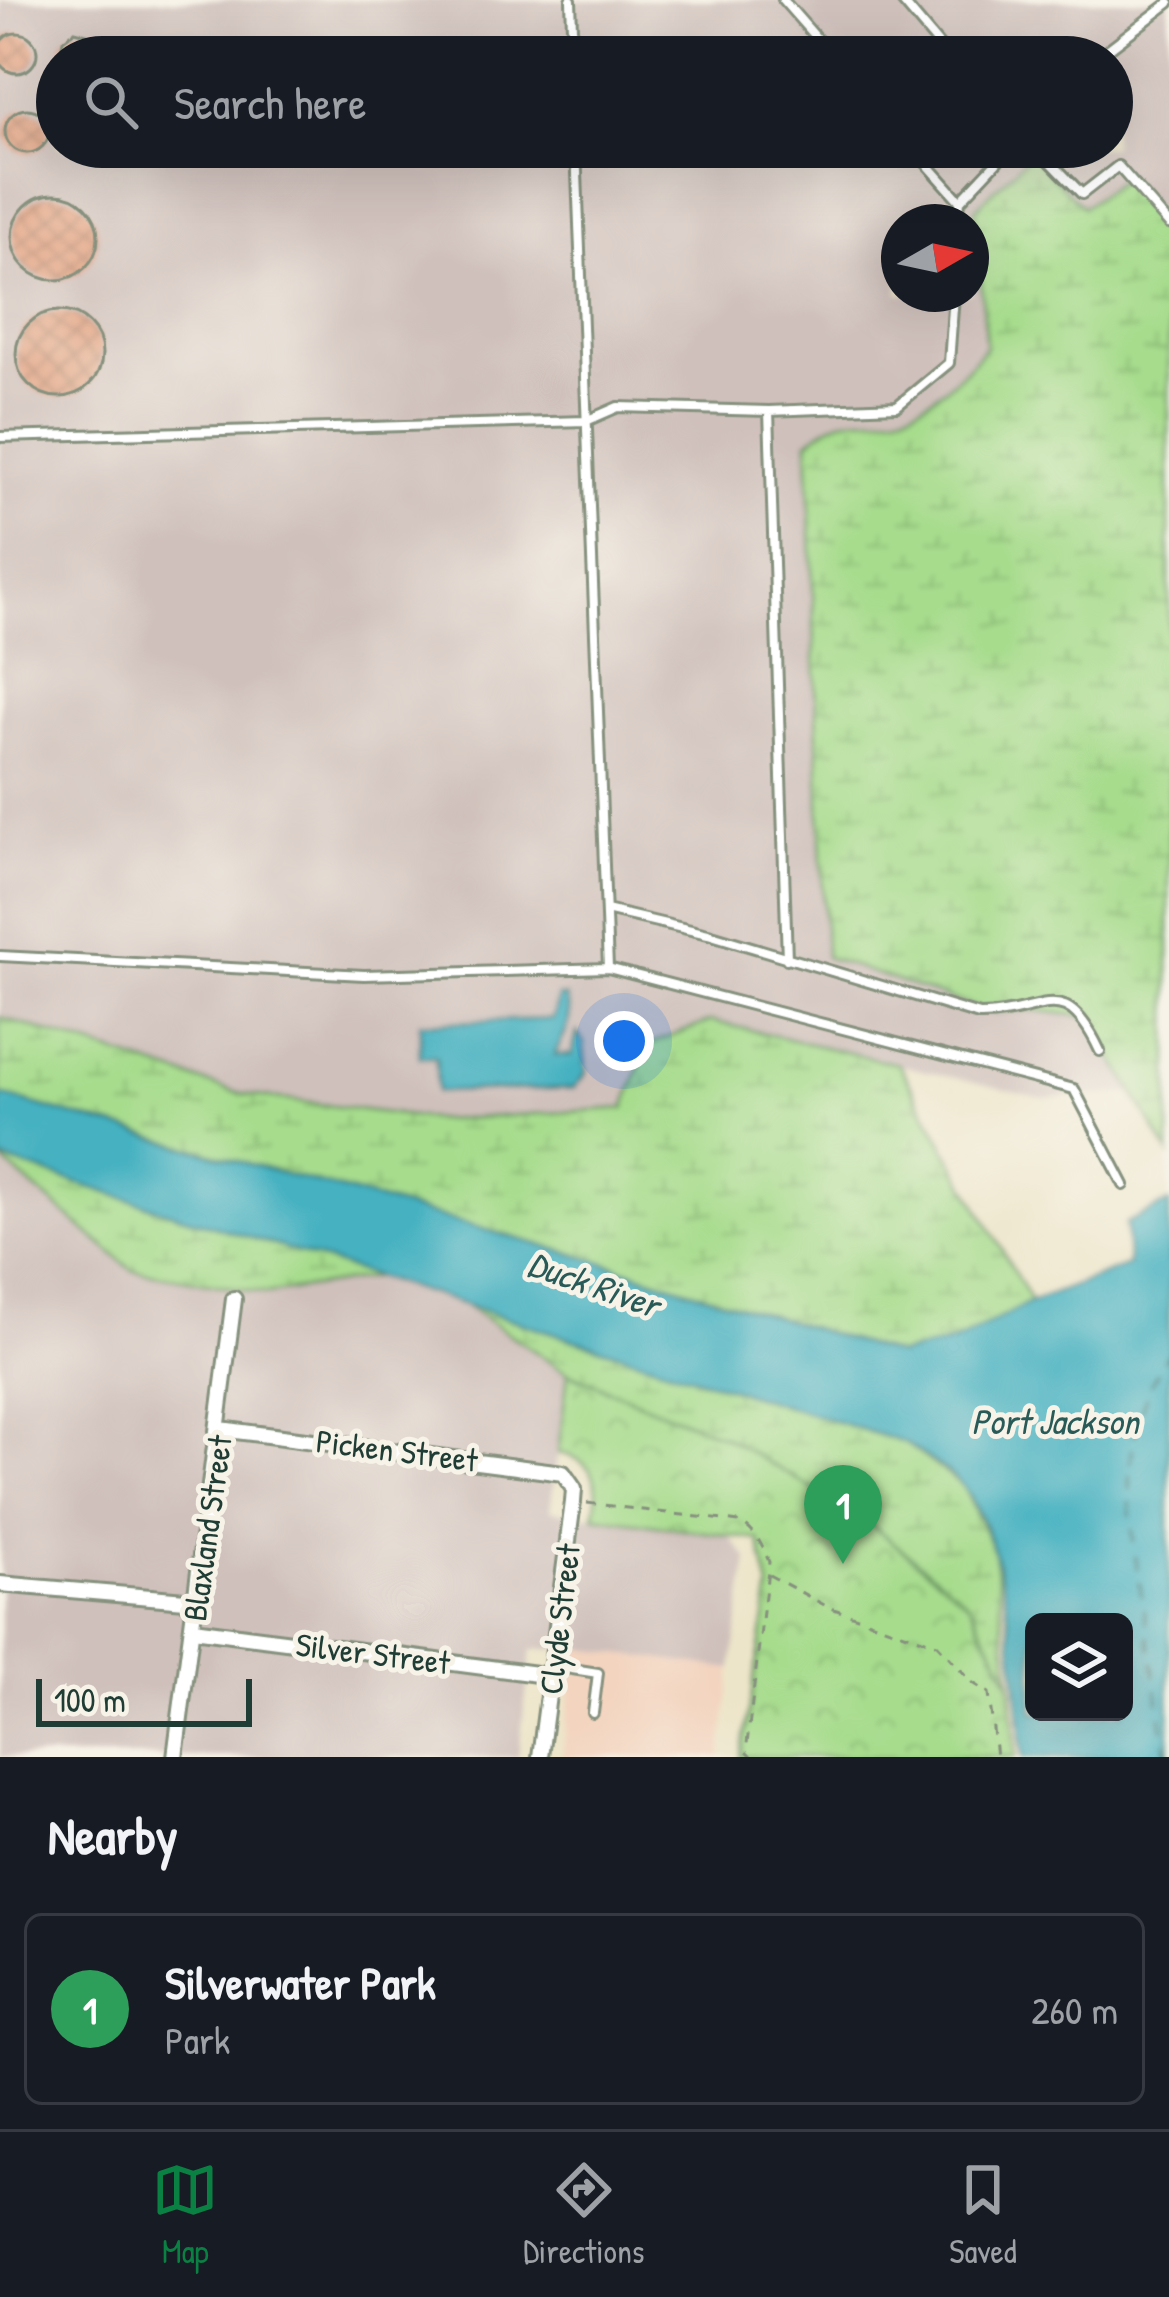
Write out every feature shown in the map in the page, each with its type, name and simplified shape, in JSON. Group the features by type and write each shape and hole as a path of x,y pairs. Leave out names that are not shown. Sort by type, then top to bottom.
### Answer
{"street":[{"name":"Blaxland Street","path":"175,1757 234,1298"},
{"name":"Picken Street","path":"220,1429 549,1469 569,1481"},
{"name":"Clyde Street","path":"540,1757 573,1502 569,1481"},
{"path":"0,1584 197,1601"},
{"name":"Silver Street","path":"193,1629 552,1671"}],"lane":[{"path":"571,0 572,36"},
{"path":"783,0 815,36"},
{"path":"901,0 932,36"},
{"path":"1126,36 1169,3"},
{"path":"577,168 608,968"},
{"path":"930,168 959,201"},
{"path":"959,204 991,168"},
{"path":"1057,168 1082,194 1115,168"},
{"path":"1120,168 1169,224"},
{"path":"0,437 586,421 618,407 769,411 897,406 949,363 953,312"},
{"path":"769,411 787,958"},
{"path":"606,910 980,1015 998,1016 1051,1003 1071,1007 1086,1021 1100,1051"},
{"path":"0,956 364,975 608,968 1074,1089 1124,1185"},
{"path":"552,1671 598,1673 593,1713"}],"path":[{"path":"573,1502 739,1522 762,1545 768,1574 747,1755"},
{"path":"768,1574 828,1607 937,1644 988,1693 996,1757"}],"shaded area":[{"path":"0,0 1169,0 1169,1091 1042,1098 711,1021 648,1045 626,1108 442,1120 241,1094 0,1017"},
{"path":"0,1161 132,1270 267,1294 378,1277 463,1304 568,1373 550,1510 728,1535 748,1559 732,1669 576,1648 532,1650 518,1757 0,1757"},
{"path":"576,1648 732,1669 721,1757 562,1757"}],"green space":[{"path":"1016,168 1044,168 1083,207 1125,176 1169,230 1169,1154 1090,1017 1030,1010 989,1012 825,957 808,441 842,420 896,414 921,404 958,377 986,346 989,204 980,204"},
{"path":"0,1017 241,1094 442,1120 625,1108 648,1045 711,1021 899,1064 1031,1302 955,1342 897,1355 595,1260 0,1095"},
{"path":"0,1159 378,1277 267,1294 132,1270"},
{"path":"463,1304 905,1443 963,1486 994,1551 1011,1683 969,1603 865,1520 724,1437 568,1373"},
{"path":"568,1373 725,1437 865,1520 969,1603 1011,1683 1016,1757 741,1757 770,1589 759,1540 594,1516 597,1493 592,1474 580,1461 558,1453"}],"water":[{"path":"558,997 566,997 569,1015 555,1055 572,1055 577,1033 584,1043 586,1073 574,1088 437,1092 436,1057 420,1057 420,1023 553,1019"},
{"name":"Port Jackson","path":"0,1095 595,1260 897,1355 955,1342 1031,1302 1128,1265 1126,1223 1169,1203 1169,1757 1023,1757 1014,1654 992,1546 964,1488 905,1443 0,1159"}],"building":[{"path":"9,34 31,39 36,61 25,72 9,72 -1,62 -1,44"},
{"path":"35,111 36,150 27,153 11,147 5,131 11,115"},
{"path":"55,194 86,206 98,237 86,268 55,280 24,268 12,237 24,206"},
{"path":"59,311 90,323 102,354 90,385 59,397 28,385 16,354 28,323"}],"ferry route":[{"path":"1167,1757 1130,1492 1138,1421 1169,1353"}],"place":[{"name":"Silverwater Park","path":"843,1564"}],"water label":[{"name":"Duck River","path":"594,1284"}]}
